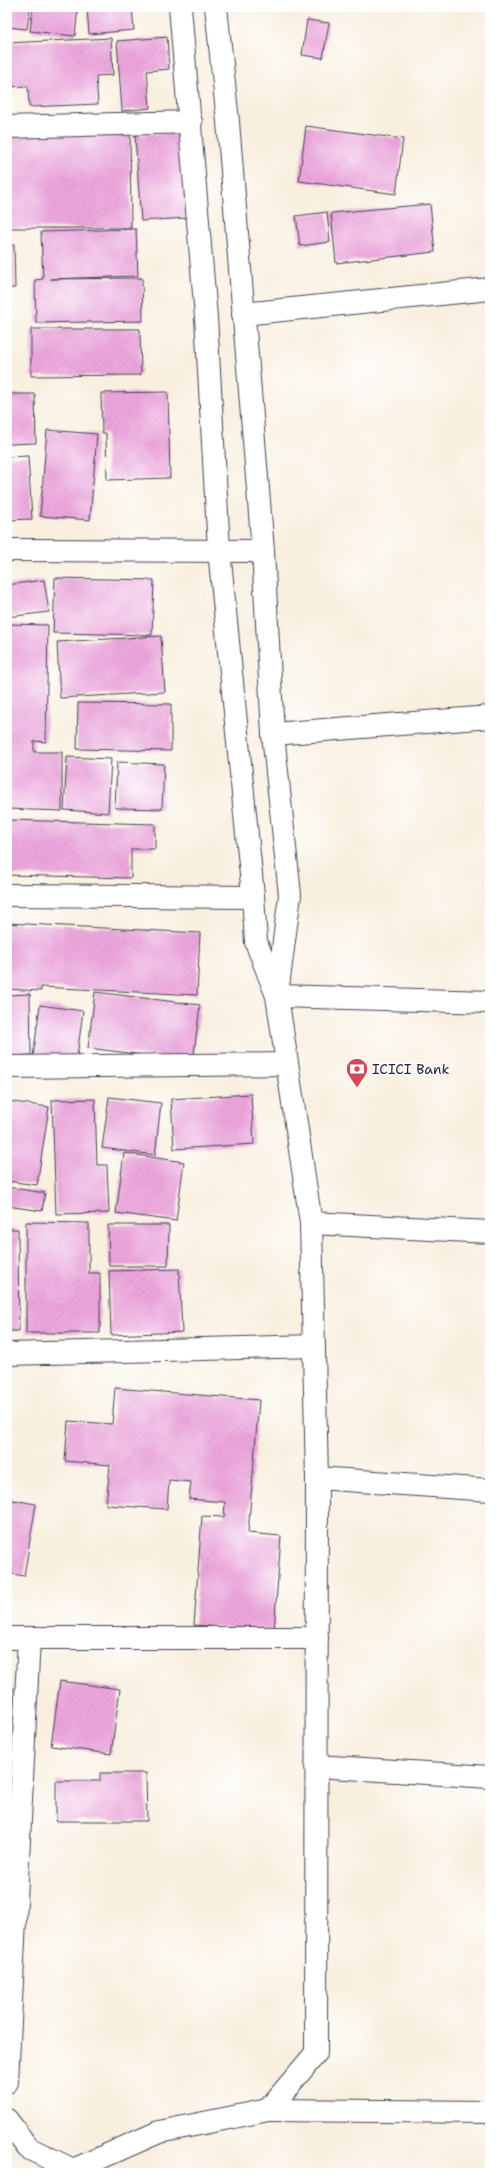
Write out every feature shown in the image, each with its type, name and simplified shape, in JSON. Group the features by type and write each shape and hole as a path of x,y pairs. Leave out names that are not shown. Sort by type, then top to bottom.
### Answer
{"street":[{"path":"180,7 191,122 206,317 219,550 253,897 256,942 277,996 311,1223 317,1478 316,2052 268,2110"},
{"path":"216,7 228,122 263,551 273,734 290,895 277,996"},
{"path":"7,127 191,122"},
{"path":"243,314 490,289"},
{"path":"7,550 263,551"},
{"path":"273,734 490,717"},
{"path":"7,895 253,897"},
{"path":"277,996 490,1002"},
{"path":"7,1067 287,1064"},
{"path":"311,1223 490,1232"},
{"path":"7,1354 314,1346"},
{"path":"317,1478 490,1490"},
{"path":"7,1638 317,1638"},
{"path":"7,2082 29,1638"},
{"path":"316,1766 490,1777"},
{"path":"7,2120 28,2148 73,2172 159,2132 268,2110 490,2112"},
{"path":"7,2149 28,2148"}],"building":[{"path":"7,7 30,7 27,29 7,27"},
{"path":"33,7 78,7 75,36 30,31"},
{"path":"87,7 132,7 134,30 89,34"},
{"path":"307,20 329,23 323,58 302,55"},
{"path":"167,37 169,69 147,71 150,108 122,111 117,41"},
{"path":"111,38 113,75 96,76 98,104 29,107 28,86 7,87 7,43"},
{"path":"306,126 403,139 396,194 299,181"},
{"path":"7,128 130,128 131,228 7,228"},
{"path":"181,132 187,218 141,221 135,135"},
{"path":"430,204 435,252 336,263 331,213"},
{"path":"327,212 330,242 300,246 296,216"},
{"path":"136,229 138,276 50,279 142,278 143,321 36,323 35,280 43,279 41,232"},
{"path":"7,245 14,245 15,288 7,288"},
{"path":"31,329 140,329 141,375 31,376"},
{"path":"168,392 170,478 107,480 106,433 102,433 101,393"},
{"path":"7,394 35,394 36,443 7,444"},
{"path":"47,430 97,434 90,520 40,516"},
{"path":"28,456 32,519 7,520 7,457"},
{"path":"55,578 154,580 152,635 53,633"},
{"path":"44,580 49,612 7,617 7,585"},
{"path":"7,624 48,625 46,742 34,741 34,752 62,752 62,811 7,809"},
{"path":"161,636 165,692 60,698 57,642"},
{"path":"78,703 171,704 171,751 77,749"},
{"path":"67,757 111,759 108,813 64,810"},
{"path":"117,762 164,764 162,809 115,808"},
{"path":"7,820 155,824 155,849 131,849 131,878 7,875"},
{"path":"7,923 200,933 197,995 41,987 41,991 7,989"},
{"path":"95,992 200,1005 193,1061 88,1048"},
{"path":"30,994 31,1055 7,1056 7,995"},
{"path":"40,1005 83,1011 76,1064 33,1057"},
{"path":"251,1094 254,1144 174,1149 171,1099"},
{"path":"109,1097 161,1103 155,1155 102,1148"},
{"path":"95,1099 97,1165 107,1165 109,1213 56,1214 52,1100"},
{"path":"7,1101 49,1107 37,1185 7,1181"},
{"path":"124,1153 184,1162 176,1221 116,1213"},
{"path":"7,1187 45,1193 42,1211 7,1206"},
{"path":"26,1222 89,1223 89,1273 100,1273 100,1333 26,1333"},
{"path":"108,1225 169,1225 168,1266 109,1266"},
{"path":"7,1229 18,1229 19,1331 7,1331"},
{"path":"179,1269 182,1332 111,1335 109,1271"},
{"path":"115,1388 259,1400 248,1533 281,1536 274,1631 194,1625 202,1516 224,1517 225,1502 189,1499 191,1482 169,1480 167,1509 106,1505 110,1465 65,1461 68,1421 112,1424"},
{"path":"7,1499 36,1504 24,1576 7,1573"},
{"path":"60,1681 120,1689 111,1754 51,1746"},
{"path":"7,1687 13,1688 8,1724 7,1724"},
{"path":"100,1773 146,1773 147,1821 56,1821 56,1781 100,1781"}],"place":[{"name":"ICICI Bank","path":"357,1088"}]}
